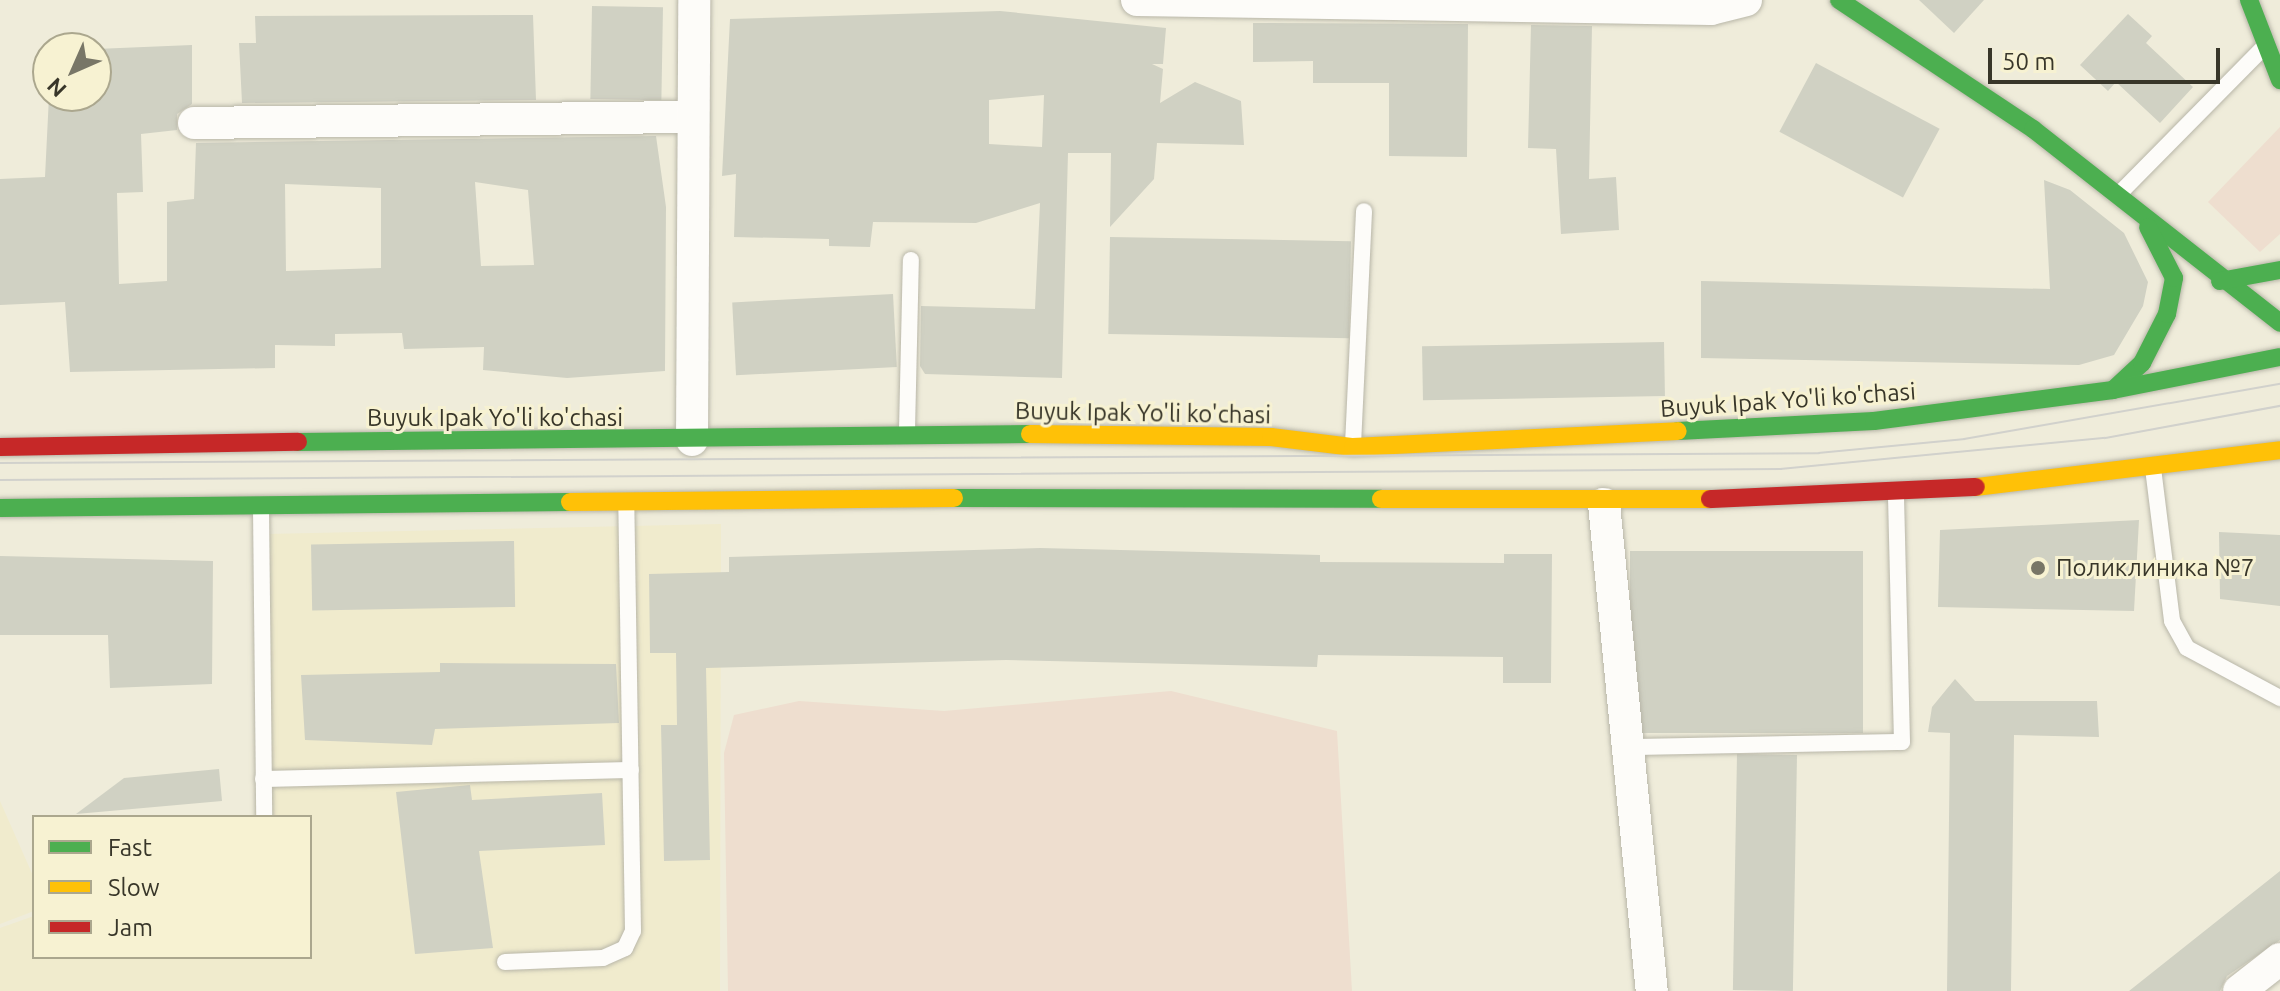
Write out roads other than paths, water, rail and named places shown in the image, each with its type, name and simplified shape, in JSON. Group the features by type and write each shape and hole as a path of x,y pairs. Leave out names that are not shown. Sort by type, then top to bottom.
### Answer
{"main road":[{"path":"1839,0 2119,194 2220,281 2280,323"},
{"path":"2249,0 2263,48 2280,80"},
{"path":"2113,390 2156,343 2174,278 2137,211"},
{"path":"2220,281 2280,270"},
{"name":"Buyuk Ipak Yo'li ko'chasi","path":"0,447 692,440 907,432 1271,437 1353,447 1874,421 2113,390 2280,357"},
{"path":"0,508 261,508 1189,495 1604,504 1896,491 2153,466 2280,450"},
{"path":"2249,454 2280,461"}],"street":[{"path":"692,440 694,0"},
{"path":"1137,0 1711,9 1746,0"},
{"path":"194,123 693,117"},
{"path":"1604,504 1631,747 1652,991"},
{"path":"2239,991 2280,959"}],"lane":[{"path":"2119,194 2263,48"},
{"path":"1353,447 1364,211"},
{"path":"907,432 911,260"},
{"path":"2153,466 2172,621 2187,648 2280,698"},
{"path":"1631,747 1902,742 1896,491"},
{"path":"505,962 603,958 625,948 633,931 626,503"},
{"path":"261,508 264,815"},
{"path":"263,779 631,770"}],"tram line":[{"path":"0,463 1819,453 1964,439 2280,384"},
{"path":"0,480 1781,469 2105,438 2280,406"}],"place":[{"name":"Поликлиника №7","path":"2038,568"}]}
